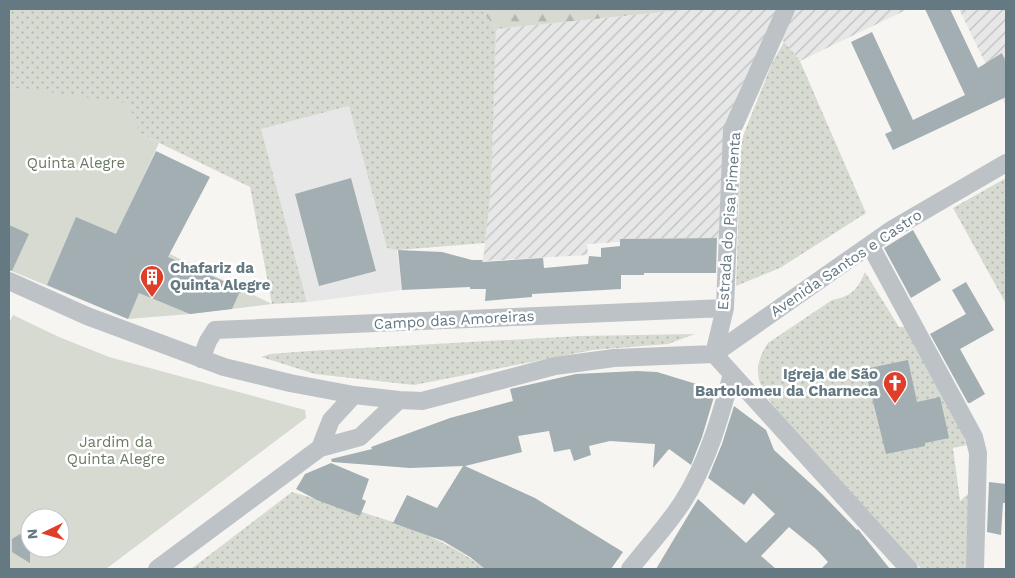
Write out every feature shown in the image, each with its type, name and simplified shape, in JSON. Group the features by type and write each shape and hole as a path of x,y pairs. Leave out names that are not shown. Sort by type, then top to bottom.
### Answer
{"street":[{"name":"Estrada do Pisa Pimenta","path":"714,354 725,308 732,130 786,9"},
{"name":"Avenida Santos e Castro","path":"714,354 891,230 1006,163"},
{"path":"870,245 974,437 978,453 975,569"},
{"path":"9,281 87,316 224,367 290,383 354,395 399,400 422,401 555,366 614,358 714,354 909,569"},
{"name":"Campo das Amoreiras","path":"201,359 208,341 215,330 725,308"},
{"path":"630,569 682,503 700,472 732,374"},
{"path":"320,448 331,420 354,395"},
{"path":"157,569 320,448 360,437 399,400"}],"shaded area":[{"path":"693,9 908,9 800,61 771,27 740,89 733,108 721,238 621,239 620,242 587,244 588,255 483,261 491,186 496,29"},
{"path":"959,9 1006,9 1006,106"},
{"path":"349,106 387,248 397,250 402,290 307,302 261,129"}],"green space":[{"path":"9,9 481,9 496,29 491,186 485,243 397,250 387,248 349,106 261,129 307,302 272,304 250,187 141,134 19,88 9,91"},
{"path":"481,9 693,9 496,29"},
{"path":"784,42 800,61 866,213 780,268 736,286 741,141 772,63"},
{"name":"Quinta Alegre","path":"19,88 128,103 141,134 159,143 119,229 272,304 128,319 9,270 9,91"},
{"path":"1006,178 1006,304 953,208"},
{"path":"865,272 899,327 912,327 938,373 967,445 953,448 960,501 969,493 968,569 921,569 786,421 760,384 758,365 768,343 832,300 849,294 856,288"},
{"name":"Jardim da Quinta Alegre","path":"13,315 59,337 109,357 305,410 306,418 106,569 9,569 9,323"},
{"path":"695,334 668,344 593,350 414,385 315,374 261,357 270,354 309,351 580,336"},
{"path":"292,492 417,531 464,554 485,569 191,569"}],"building":[{"path":"925,9 950,9 978,68 1002,53 1006,63 1006,97 893,150 885,134 892,131 851,42 872,32 913,120 965,95"},
{"path":"156,151 210,177 168,257 241,289 232,309 190,314 139,293 128,319 47,285 76,217 116,234"},
{"path":"351,178 376,271 319,286 295,194"},
{"path":"9,225 29,234 12,271 9,270"},
{"path":"913,230 941,280 911,298 884,248"},
{"path":"717,238 716,273 644,273 644,275 621,275 621,289 532,294 532,297 485,301 486,289 470,289 470,287 402,290 398,250 442,252 472,260 483,260 482,262 543,258 544,268 588,264 589,256 601,257 601,248 620,246 620,239"},
{"path":"966,282 994,330 960,349 985,394 970,403 968,403 930,334 966,314 952,290"},
{"name":"Igreja de São Bartolomeu da Charneca","path":"908,360 917,402 940,397 949,438 925,443 925,446 886,454 865,369"},
{"path":"657,372 716,390 702,437 691,465 669,449 653,468 655,444 610,441 589,446 591,455 574,461 570,449 554,452 549,431 518,436 522,452 465,466 535,498 623,552 611,569 485,569 470,557 443,541 393,523 407,495 437,508 463,466 410,468 332,462 331,459 372,449 371,447 450,418 513,401 510,389 576,374"},
{"path":"734,406 766,430 774,450 858,529 890,569 821,569 828,562 816,549 789,527 761,556 776,569 656,569 698,499 746,543 775,514 753,493 744,505 708,478 722,444"},
{"path":"331,463 369,479 362,499 366,501 360,516 317,500 296,489 305,474"},
{"path":"989,482 1006,484 1006,503 1003,503 1001,535 987,532"},
{"path":"20,534 20,557 12,552 12,539"},
{"path":"22,558 30,558 30,563"}],"place":[{"name":"Chafariz da Quinta Alegre","path":"152,298"},
{"name":"Igreja de São Bartolomeu da Charneca","path":"895,404"}]}
